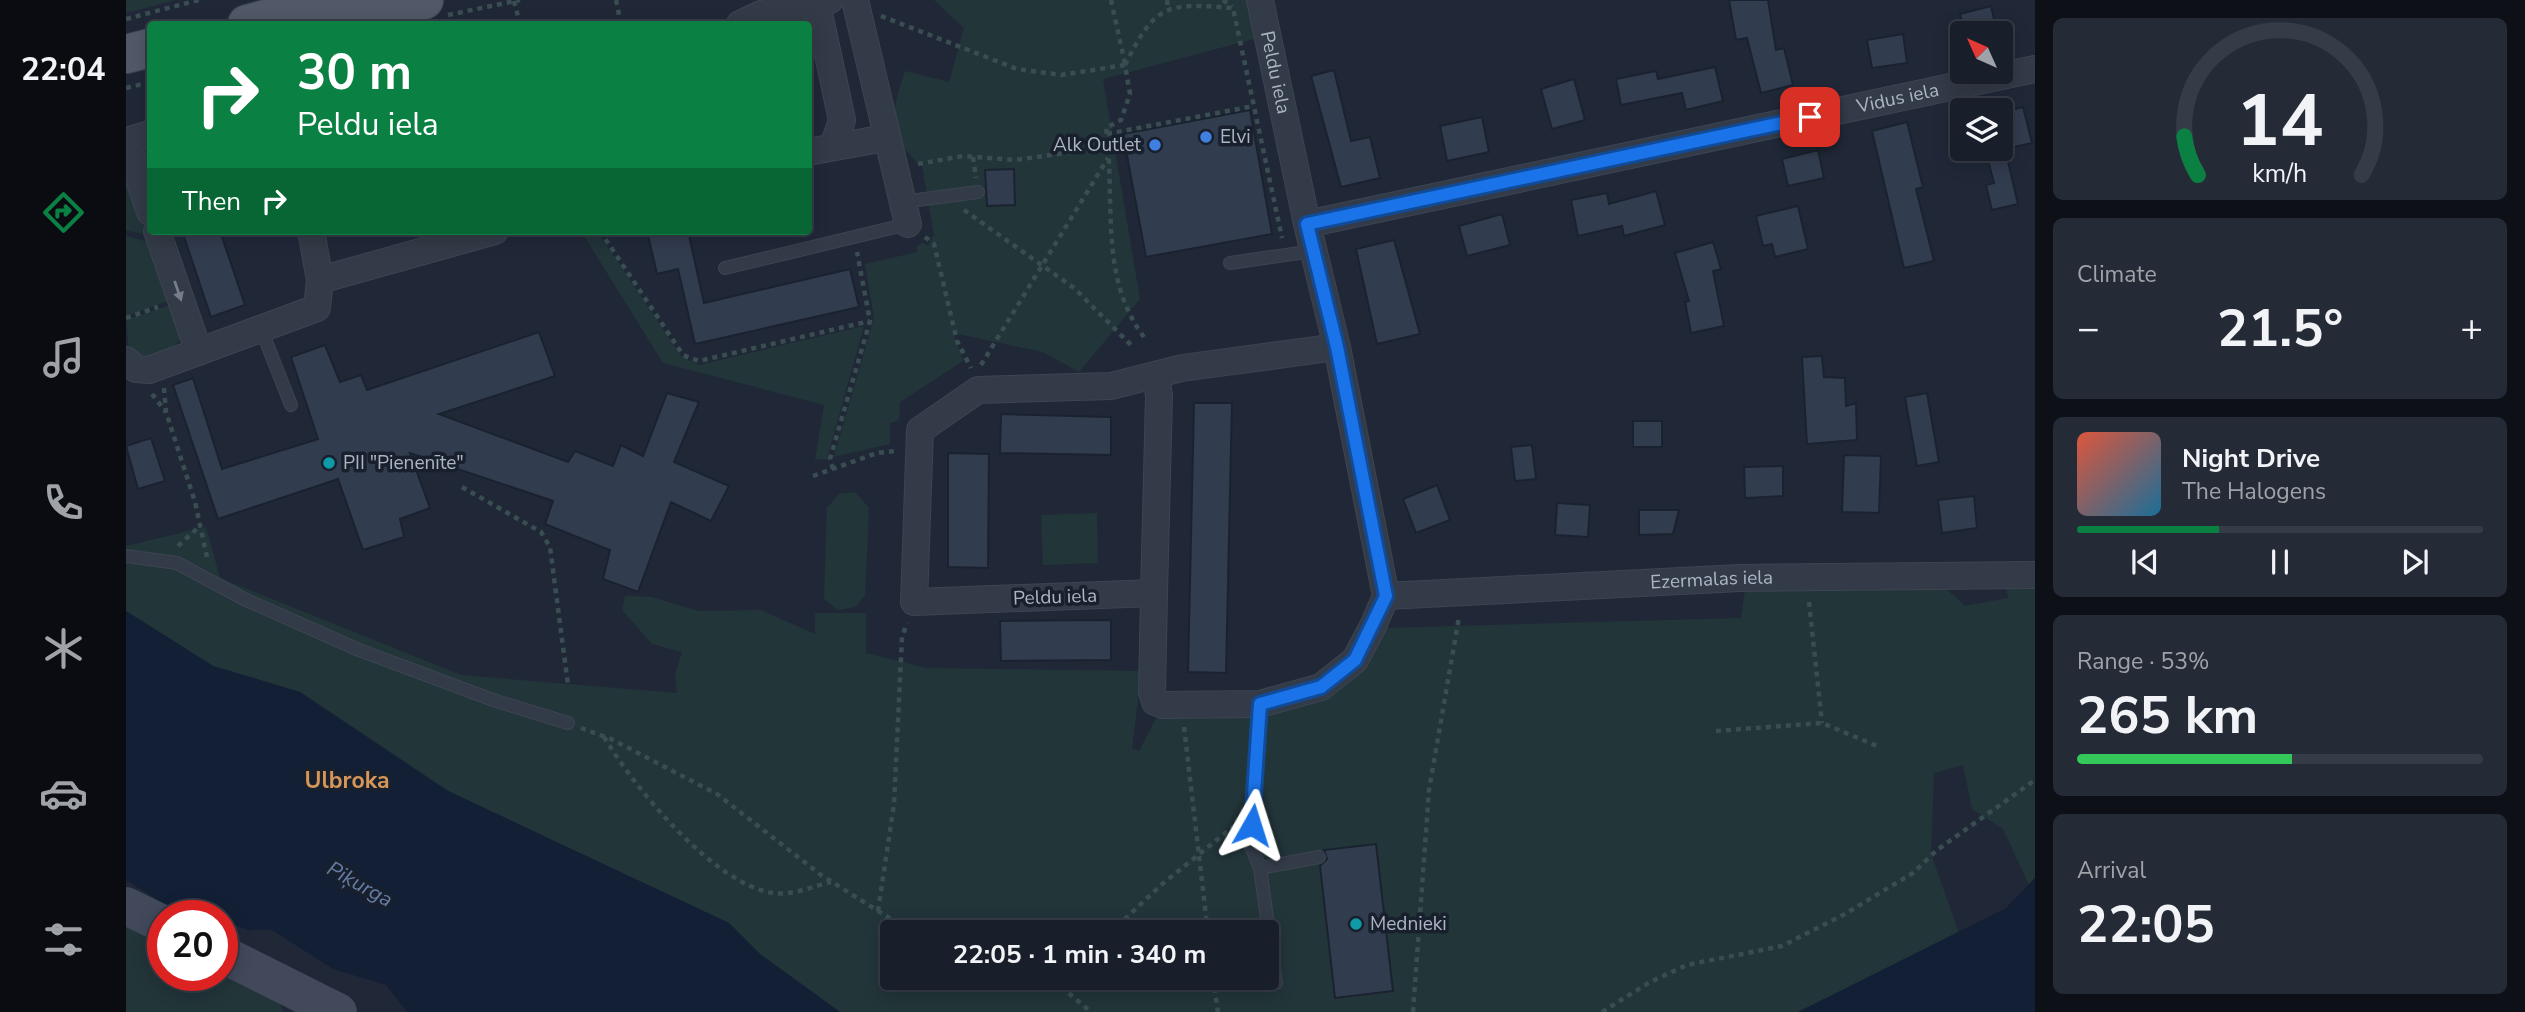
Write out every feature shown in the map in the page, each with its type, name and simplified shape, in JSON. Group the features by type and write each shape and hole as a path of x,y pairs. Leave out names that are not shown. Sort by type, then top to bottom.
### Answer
{"main road":[{"path":"263,21 328,4 364,8 435,8"},
{"path":"126,54 147,49"}],"street":[{"name":"Peldu iela","path":"1260,0 1307,224 1337,347 1386,596"},
{"path":"746,21 761,14 824,2 842,120 821,149"},
{"path":"856,4 885,138 905,213"},
{"name":"Vidus iela","path":"1307,224 2035,69"},
{"path":"147,135 126,141 147,203"},
{"path":"821,149 885,138"},
{"path":"158,235 198,352"},
{"path":"131,365 149,370 317,307 320,280 312,235"},
{"path":"320,280 481,235"},
{"path":"914,602 920,430 978,390 1111,386 1182,368 1337,347"},
{"path":"1156,375 1158,396 1152,692 1155,702 1163,705 1260,704 1321,687 1355,660 1386,596"},
{"name":"Ezermalas iela","path":"1386,596 1806,576 2035,575"},
{"name":"Peldu iela","path":"914,602 1154,593"},
{"path":"126,906 147,916"},
{"path":"238,964 299,1002 338,1012"}],"lane":[{"path":"725,268 854,237 905,213 953,195 978,192"},
{"path":"1230,263 1314,251"},
{"path":"261,329 291,405"},
{"path":"126,556 177,562 214,583 359,650 493,700 568,723"},
{"path":"1260,704 1254,810 1249,841 1260,868 1267,920"},
{"path":"1260,868 1319,856"}],"path":[{"path":"126,19 199,0"},
{"path":"435,8 516,0 520,21"},
{"path":"616,0 620,21"},
{"path":"1111,0 1130,94 1121,120 1106,128 1113,269 1134,324 1144,337"},
{"path":"1167,0 1168,9"},
{"path":"856,4 1017,69 1061,75 1125,65"},
{"path":"1125,65 1147,23 1168,9 1191,4 1233,8 1285,255"},
{"path":"1107,134 1254,106"},
{"path":"893,167 963,156 1015,160 1108,147"},
{"path":"905,213 934,244 957,341 976,374 1109,157"},
{"path":"953,195 966,212 1074,288 1134,348"},
{"path":"603,235 682,355 699,361 870,321"},
{"path":"833,468 830,458 870,321 854,237"},
{"path":"126,318 180,299"},
{"path":"163,364 166,412 195,502 214,583"},
{"path":"813,475 877,453 891,452"},
{"path":"461,487 541,532 550,547 568,685"},
{"path":"1806,576 1822,723"},
{"path":"1413,1012 1429,790 1463,592"},
{"path":"877,911 894,804 902,637 914,602"},
{"path":"1182,705 1207,920"},
{"path":"568,723 603,736 717,794 831,882 891,920"},
{"path":"1716,731 1822,723 1877,746"},
{"path":"603,736 622,767 652,804 724,871 751,888 776,894 831,882"},
{"path":"1602,1012 1650,982 1687,965 1782,946 1913,873 1937,850 2035,780"},
{"path":"1125,920 1254,810"},
{"path":"1063,990 1091,1012"},
{"path":"1215,990 1218,1012"}],"green space":[{"path":"126,0 176,0 126,13"},
{"path":"934,0 1249,0 1258,38 1103,79 1140,299 1079,372 1043,352 953,333 963,361 900,402 899,420 890,423 890,444 834,457 874,318 865,264 917,252 917,246 923,243 928,246 934,235 922,166 902,144 894,123 894,112 905,71 949,82 964,28"},
{"path":"126,172 147,235 126,230"},
{"path":"583,235 600,235 681,356 699,365 864,326 827,459 815,460 824,405 663,363"},
{"path":"126,236 149,242 171,300 126,316"},
{"path":"173,304 181,339 170,349 157,355 143,355 129,349 126,320"},
{"path":"855,492 869,508 865,595 855,607 838,610 824,599 827,508 839,494"},
{"path":"1097,513 1098,563 1043,565 1041,515"},
{"path":"206,527 220,578 461,675 677,693 675,675 682,652 652,644 622,610 625,596 652,597 698,611 761,610 815,634 815,613 866,613 866,653 926,668 1142,671 1132,748 1139,751 1163,705 1303,704 1386,628 1741,618 1746,583 1940,583 1965,606 2008,598 2006,586 2035,589 2035,878 2029,885 2003,829 1972,809 1963,765 1934,773 1931,854 1959,933 1798,1012 840,1012 760,954 729,923 448,791 300,692 213,666 126,611 126,546"},
{"path":"126,922 147,933 147,991 238,991 238,980 278,1001 284,1012 126,1012"}],"water":[{"name":"Piķurga","path":"126,611 213,666 300,692 448,791 729,923 760,954 840,1012 407,1012 386,985 333,969 272,930 248,930 238,926 238,900 158,900 126,880"},
{"path":"2035,878 2035,1012 1798,1012 2006,908"}],"building":[{"path":"1729,0 1768,0 1776,50 1784,48 1793,85 1761,93 1747,38 1736,40"},
{"path":"1991,6 1994,21 1961,21 1960,14"},
{"path":"1903,34 1907,63 1872,68 1867,40"},
{"path":"1715,67 1723,101 1686,110 1682,93 1621,105 1616,79 1656,71 1658,79"},
{"path":"1334,70 1351,141 1370,137 1380,178 1341,187 1311,76"},
{"path":"1574,79 1585,120 1552,129 1541,89"},
{"path":"2023,107 2032,143 2013,147 2013,110"},
{"path":"1250,110 1272,234 1146,257 1123,134"},
{"path":"1482,117 1489,152 1447,161 1440,126"},
{"path":"1907,122 1923,187 1916,189 1934,261 1904,268 1872,131"},
{"path":"1818,150 1824,178 1788,186 1782,159"},
{"path":"1988,161 2008,161 2018,204 1992,210 1986,185 1994,183"},
{"path":"1014,169 1015,205 987,206 985,170"},
{"path":"1656,191 1665,225 1624,236 1622,226 1578,236 1571,200 1607,193 1609,204"},
{"path":"1798,206 1808,249 1775,257 1772,244 1763,246 1756,216"},
{"path":"1502,214 1510,245 1467,256 1459,226"},
{"path":"183,235 221,235 245,305 211,317"},
{"path":"648,235 689,235 704,303 850,269 859,307 695,344 678,269 657,274"},
{"path":"1394,240 1420,334 1377,344 1356,249"},
{"path":"1713,242 1721,269 1713,271 1724,326 1691,333 1685,302 1689,301 1675,253"},
{"name":"PII \"Pienenīte\"","path":"539,332 555,376 439,414 568,462 575,451 613,466 621,445 643,456 667,393 699,402 674,462 729,486 711,521 671,502 638,592 603,579 610,550 545,524 553,501 410,453 430,508 400,519 404,537 363,550 338,479 218,519 173,385 193,378 222,469 318,439 291,357 325,345 340,382 361,375 367,390"},
{"path":"1822,356 1824,377 1845,378 1846,406 1856,403 1857,440 1807,444 1802,357"},
{"path":"1927,393 1939,462 1917,466 1905,397"},
{"path":"1194,403 1232,403 1226,673 1188,672"},
{"path":"1001,414 1111,417 1111,455 1000,453"},
{"path":"1633,421 1662,421 1662,447 1633,447"},
{"path":"151,438 165,481 138,489 126,446"},
{"path":"1532,445 1536,479 1515,481 1511,447"},
{"path":"948,453 989,454 988,568 948,567"},
{"path":"1844,455 1881,456 1879,513 1842,512"},
{"path":"1783,466 1783,496 1745,498 1744,467"},
{"path":"1437,485 1450,520 1416,533 1403,499"},
{"path":"1974,496 1977,528 1942,533 1938,500"},
{"path":"1557,503 1590,505 1588,537 1555,535"},
{"path":"1639,510 1679,510 1673,534 1639,535"},
{"path":"1111,620 1111,660 1001,661 1000,621"},
{"name":"Mednieki","path":"1376,844 1393,991 1335,998 1320,866 1327,859 1324,850"}],"place":[{"name":"Elvi","path":"1206,137"},
{"name":"Alk Outlet","path":"1155,145"},
{"name":"PII \"Pienenīte\"","path":"329,463"},
{"name":"Mednieki","path":"1356,924"}],"district":[{"name":"Ulbroka","path":"347,780"}],"route":[{"path":"1252,825 1260,704 1321,687 1355,660 1386,596 1337,347 1307,224 1810,117"}]}
